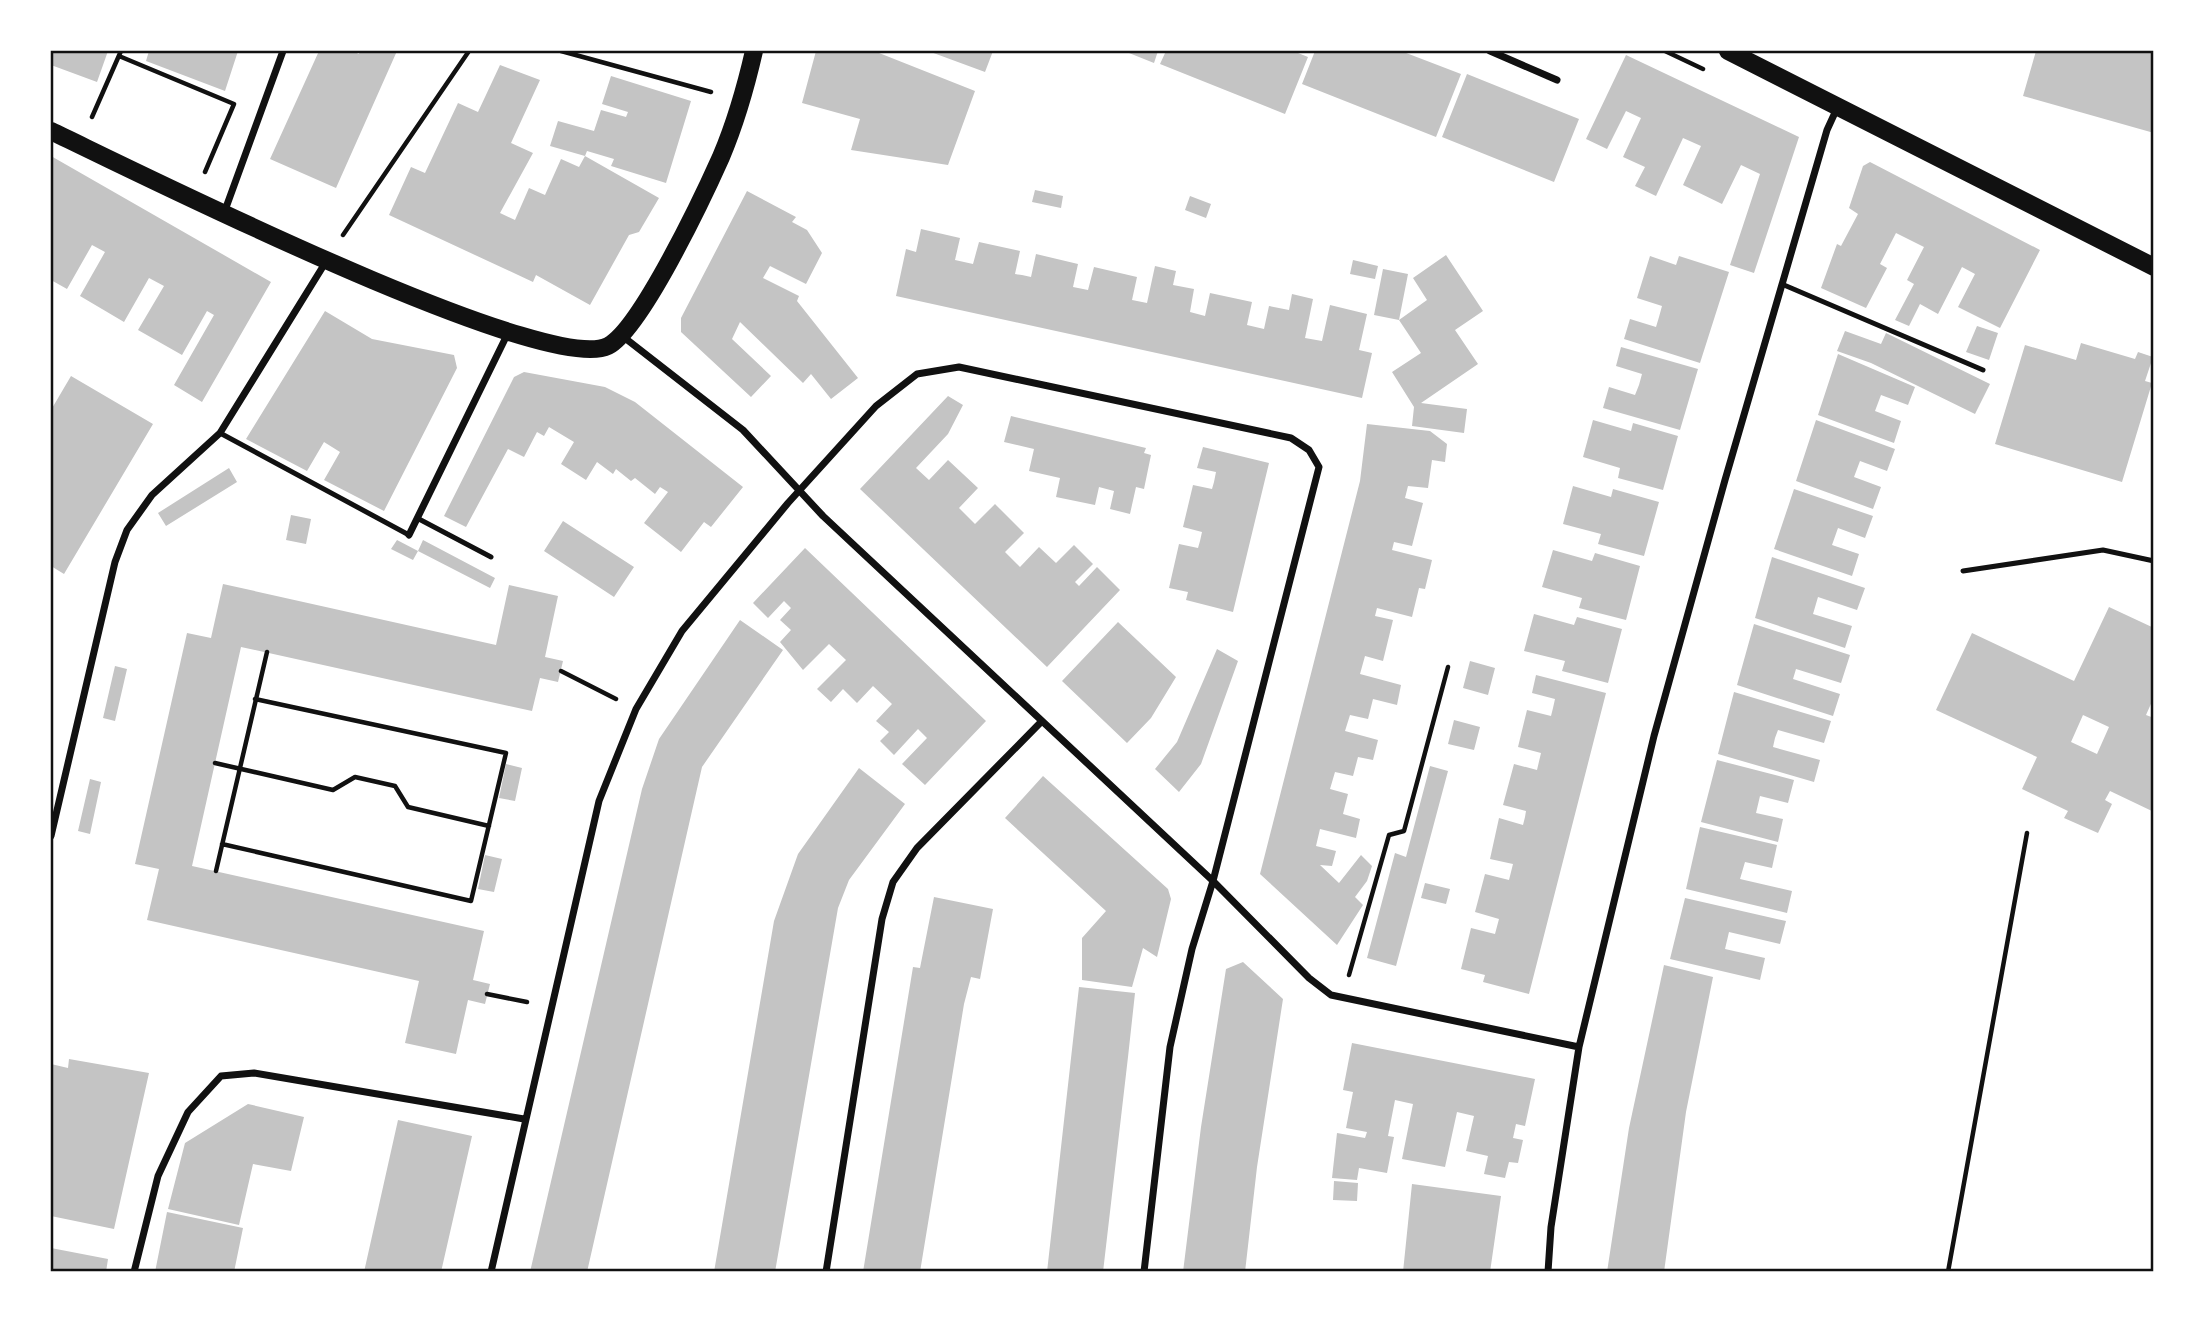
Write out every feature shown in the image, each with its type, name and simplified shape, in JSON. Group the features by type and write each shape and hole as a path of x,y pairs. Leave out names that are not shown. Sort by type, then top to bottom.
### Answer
{"main road":[{"path":"51,131 327,260 508,333 565,349 594,351 610,345 621,335 652,290 721,155 754,51"},
{"path":"1728,51 2154,267"}],"street":[{"path":"224,213 283,51"},
{"path":"1489,51 1557,80"},
{"path":"1548,1272 1551,1227 1579,1047 1654,736 1827,130 1838,105"},
{"path":"51,836 115,562 127,530 152,495 220,433 327,260"},
{"path":"409,535 508,333"},
{"path":"621,335 743,430 823,516 1213,881 1309,978 1342,999 1579,1047"},
{"path":"491,1272 599,801 636,709 682,631 800,490 876,406 916,374 959,367 1291,439 1310,450 1319,467 1213,881 1192,949 1170,1047 1144,1272"},
{"path":"826,1272 882,919 893,883 923,841 1041,722"},
{"path":"134,1272 158,1177 188,1112 221,1076 254,1073 524,1119"}],"lane":[{"path":"1784,285 1983,370"},
{"path":"220,433 409,535"},
{"path":"417,518 491,557"},
{"path":"1962,571 2103,551 2154,561"}],"path":[{"path":"327,260 468,51"},
{"path":"561,51 711,92"},
{"path":"92,117 120,53 234,104 194,200"},
{"path":"216,871 267,652"},
{"path":"1342,999 1390,835 1405,831 1448,667"},
{"path":"561,671 636,709"},
{"path":"222,844 471,901 489,826 506,753 256,699"},
{"path":"215,763 333,790 355,777 395,786 408,807 489,826"},
{"path":"1948,1272 2027,833"},
{"path":"487,994 550,1007"}],"building":[{"path":"51,51 108,51 97,82 51,65"},
{"path":"149,51 238,51 225,91 146,61"},
{"path":"319,51 352,51 359,54 360,51 397,51 336,188 270,159"},
{"path":"816,51 874,51 975,91 948,165 851,150 860,119 802,103"},
{"path":"928,51 993,51 985,72"},
{"path":"1124,51 1158,51 1154,63"},
{"path":"1166,51 1293,51 1308,57 1285,114 1160,64"},
{"path":"1315,51 1401,51 1461,74 1436,137 1302,84"},
{"path":"2036,51 2154,51 2154,133 2023,96"},
{"path":"1626,55 1799,137 1754,273 1730,265 1760,174 1741,165 1722,204 1683,185 1701,146 1683,138 1656,196 1635,186 1645,167 1623,157 1641,118 1626,111 1607,149 1586,139"},
{"path":"500,65 540,80 511,143 533,153 500,213 515,220 529,188 545,195 561,159 579,167 585,156 659,198 639,232 629,235 590,305 536,275 533,282 389,215 411,167 425,173 458,103 478,112"},
{"path":"1467,74 1579,119 1554,182 1442,137"},
{"path":"611,76 691,101 666,183 611,166 614,159 587,151 585,156 550,146 558,121 594,131 601,110 626,117 628,112 602,104"},
{"path":"51,156 271,282 202,402 174,385 214,315 207,311 182,355 138,330 164,286 149,278 124,322 80,296 105,252 92,245 67,289 51,280"},
{"path":"1870,162 2040,250 2000,328 1958,307 1975,274 1962,267 1938,314 1920,304 1909,326 1895,320 1914,284 1907,280 1924,247 1896,233 1880,264 1887,268 1866,308 1821,288 1837,244 1841,246 1858,214 1849,208 1863,166"},
{"path":"1035,190 1063,196 1061,208 1032,202"},
{"path":"747,191 796,217 792,222 807,230 822,253 806,284 770,266 763,278 799,296 797,301 858,378 831,399 811,374 803,383 740,322 732,339 771,376 751,397 681,332 681,318"},
{"path":"1190,196 1211,204 1206,218 1185,210"},
{"path":"921,229 960,238 955,260 973,264 979,242 1020,251 1015,274 1031,277 1036,254 1078,264 1073,287 1088,290 1094,267 1137,277 1132,300 1147,303 1155,266 1176,271 1173,285 1194,289 1190,312 1205,316 1210,293 1252,302 1247,325 1264,329 1269,306 1289,310 1292,294 1313,299 1305,338 1322,341 1330,305 1367,314 1359,350 1372,353 1362,398 896,296 906,249 916,252"},
{"path":"1446,255 1483,311 1455,330 1478,364 1421,403 1467,409 1464,433 1412,426 1414,407 1392,372 1421,353 1399,320 1427,300 1413,278"},
{"path":"1650,256 1676,265 1679,256 1729,272 1700,363 1624,339 1630,319 1656,327 1662,306 1637,298"},
{"path":"1353,260 1378,266 1375,279 1350,274"},
{"path":"1383,269 1408,274 1399,320 1374,315"},
{"path":"325,311 372,339 454,355 457,368 384,511 324,480 340,452 324,442 307,471 246,439"},
{"path":"1977,326 1998,333 1989,360 1966,352"},
{"path":"1845,331 1881,344 1886,333 1990,384 1975,414 1871,363 1837,351"},
{"path":"2081,343 2135,359 2138,352 2153,357 2145,381 2152,383 2122,482 1995,444 2025,345 2076,360"},
{"path":"1621,347 1698,369 1680,430 1603,408 1609,387 1635,395 1639,385 1642,374 1616,366"},
{"path":"1838,354 1915,387 1908,405 1881,395 1875,411 1901,421 1894,443 1818,415"},
{"path":"524,372 605,387 635,402 743,487 711,527 704,522 681,552 644,523 668,492 660,487 655,494 635,478 631,481 616,469 613,474 597,462 586,480 561,464 574,442 549,427 544,436 537,432 524,457 508,449 466,527 444,516 514,377"},
{"path":"71,376 153,424 64,574 51,566 51,410"},
{"path":"948,396 963,405 948,434 916,468 929,480 948,460 978,488 959,508 975,524 995,504 1024,533 1005,552 1020,567 1039,547 1056,563 1074,545 1093,564 1075,582 1079,586 1097,567 1120,590 1047,667 860,489"},
{"path":"1011,416 1146,448 1144,453 1151,455 1144,489 1136,487 1130,514 1110,509 1114,491 1099,487 1095,505 1056,497 1060,478 1029,471 1034,449 1004,442"},
{"path":"1593,420 1631,431 1633,423 1678,436 1663,490 1618,478 1620,468 1583,457"},
{"path":"1816,420 1895,449 1887,471 1860,461 1854,477 1881,487 1873,509 1796,481"},
{"path":"1367,424 1430,431 1447,444 1445,462 1432,460 1428,488 1408,486 1405,498 1423,503 1412,546 1394,542 1392,550 1432,560 1425,589 1419,588 1412,617 1377,608 1375,616 1393,620 1383,661 1365,656 1360,674 1401,685 1397,705 1373,699 1368,719 1350,715 1345,731 1378,740 1373,760 1358,757 1353,776 1335,772 1330,789 1348,794 1343,814 1360,819 1356,838 1320,829 1316,846 1336,851 1332,866 1320,865 1339,883 1361,855 1372,866 1367,881 1355,897 1363,905 1337,945 1260,874 1360,481"},
{"path":"1203,447 1269,463 1233,612 1186,600 1188,592 1169,588 1179,544 1198,548 1200,541 1202,532 1183,527 1193,485 1212,489 1214,482 1216,472 1197,468"},
{"path":"229,468 237,482 166,526 158,513"},
{"path":"1573,486 1611,497 1613,489 1659,502 1644,556 1598,544 1601,534 1563,524"},
{"path":"1794,489 1873,516 1865,538 1838,528 1832,545 1859,554 1852,576 1774,549"},
{"path":"291,515 311,519 306,544 286,540"},
{"path":"563,521 634,567 614,597 544,551"},
{"path":"397,540 418,551 413,560 391,549"},
{"path":"423,540 495,578 490,588 418,551"},
{"path":"805,548 986,721 925,785 902,764 927,738 918,729 894,755 880,741 889,732 876,721 892,704 873,686 857,703 843,689 831,702 817,689 846,660 829,644 803,670 780,642 791,630 780,620 791,608 784,601 768,618 753,603"},
{"path":"1553,550 1592,561 1595,553 1640,566 1626,620 1579,608 1582,598 1542,587"},
{"path":"1772,557 1865,588 1857,610 1818,597 1813,614 1852,626 1845,648 1755,618"},
{"path":"223,584 496,645 509,585 558,596 545,657 563,661 558,682 540,678 532,711 241,647 192,866 484,931 473,980 490,984 485,1004 468,1000 456,1054 405,1043 419,981 147,920 159,869 135,864 187,633 211,638"},
{"path":"2109,607 2154,628 2154,697 2146,715 2154,718 2154,812 2110,791 2105,800 2112,804 2098,833 2064,818 2068,811 2022,789 2037,757 1936,710 1972,633 2074,681","holes":["2083,715 2109,727 2097,754 2071,742"]},
{"path":"1534,614 1574,625 1577,617 1622,629 1608,683 1562,671 1565,661 1524,651"},
{"path":"740,620 783,650 702,767 587,1272 530,1272 642,789 659,739"},
{"path":"1118,622 1176,677 1151,718 1127,743 1062,681"},
{"path":"1754,624 1850,655 1841,683 1796,669 1793,679 1840,694 1833,716 1737,685"},
{"path":"1217,649 1238,661 1201,764 1179,792 1155,769 1177,742"},
{"path":"1470,661 1495,668 1488,695 1463,688"},
{"path":"115,666 127,669 115,721 103,718"},
{"path":"1536,675 1606,693 1529,994 1483,982 1485,975 1461,969 1471,928 1495,934 1499,919 1475,912 1485,874 1509,880 1513,864 1490,859 1499,818 1523,825 1526,811 1503,805 1514,764 1537,770 1541,753 1518,747 1527,710 1551,716 1555,699 1532,693"},
{"path":"1734,692 1831,721 1824,743 1778,730 1775,738 1773,747 1820,760 1814,782 1718,754"},
{"path":"1454,720 1480,727 1474,750 1448,744"},
{"path":"1717,760 1794,780 1788,803 1760,796 1756,813 1783,819 1778,842 1701,822"},
{"path":"506,764 522,768 515,801 499,798"},
{"path":"1430,766 1448,771 1396,966 1367,958 1395,853 1406,857"},
{"path":"859,768 905,804 849,880 838,908 775,1272 714,1272 774,921 798,854"},
{"path":"1043,776 1168,889 1171,899 1157,957 1143,948 1132,987 1082,980 1082,938 1106,911 1005,818"},
{"path":"90,779 101,782 90,834 78,831"},
{"path":"1700,827 1777,845 1772,868 1745,862 1740,879 1792,891 1787,913 1686,889"},
{"path":"485,855 502,859 494,892 478,889"},
{"path":"1425,883 1450,889 1446,904 1421,898"},
{"path":"934,897 993,909 980,979 971,977 964,1004 920,1272 863,1272 913,967 920,968"},
{"path":"1685,898 1786,921 1780,944 1729,932 1725,949 1765,958 1760,980 1670,959"},
{"path":"1243,962 1283,999 1257,1167 1245,1272 1183,1272 1201,1127 1226,969"},
{"path":"1664,965 1713,977 1686,1112 1664,1272 1607,1272 1629,1128"},
{"path":"1079,987 1135,993 1128,1057 1103,1272 1047,1272"},
{"path":"1352,1043 1535,1079 1525,1126 1516,1124 1513,1138 1523,1140 1518,1163 1509,1162 1505,1178 1484,1174 1488,1156 1466,1151 1474,1116 1457,1112 1445,1167 1402,1159 1413,1104 1395,1100 1388,1136 1394,1137 1387,1173 1359,1168 1357,1180 1332,1178 1337,1133 1365,1138 1367,1132 1346,1128 1353,1092 1343,1090"},
{"path":"69,1059 149,1073 114,1229 51,1216 51,1064 68,1068"},
{"path":"248,1104 304,1117 291,1171 253,1164 239,1225 168,1209 185,1143"},
{"path":"398,1120 472,1136 441,1272 364,1272"},
{"path":"1334,1181 1358,1183 1357,1201 1333,1200"},
{"path":"1412,1184 1501,1196 1490,1272 1403,1272"},
{"path":"167,1212 243,1228 234,1272 155,1272"},
{"path":"51,1248 108,1259 106,1272 51,1272"}]}
